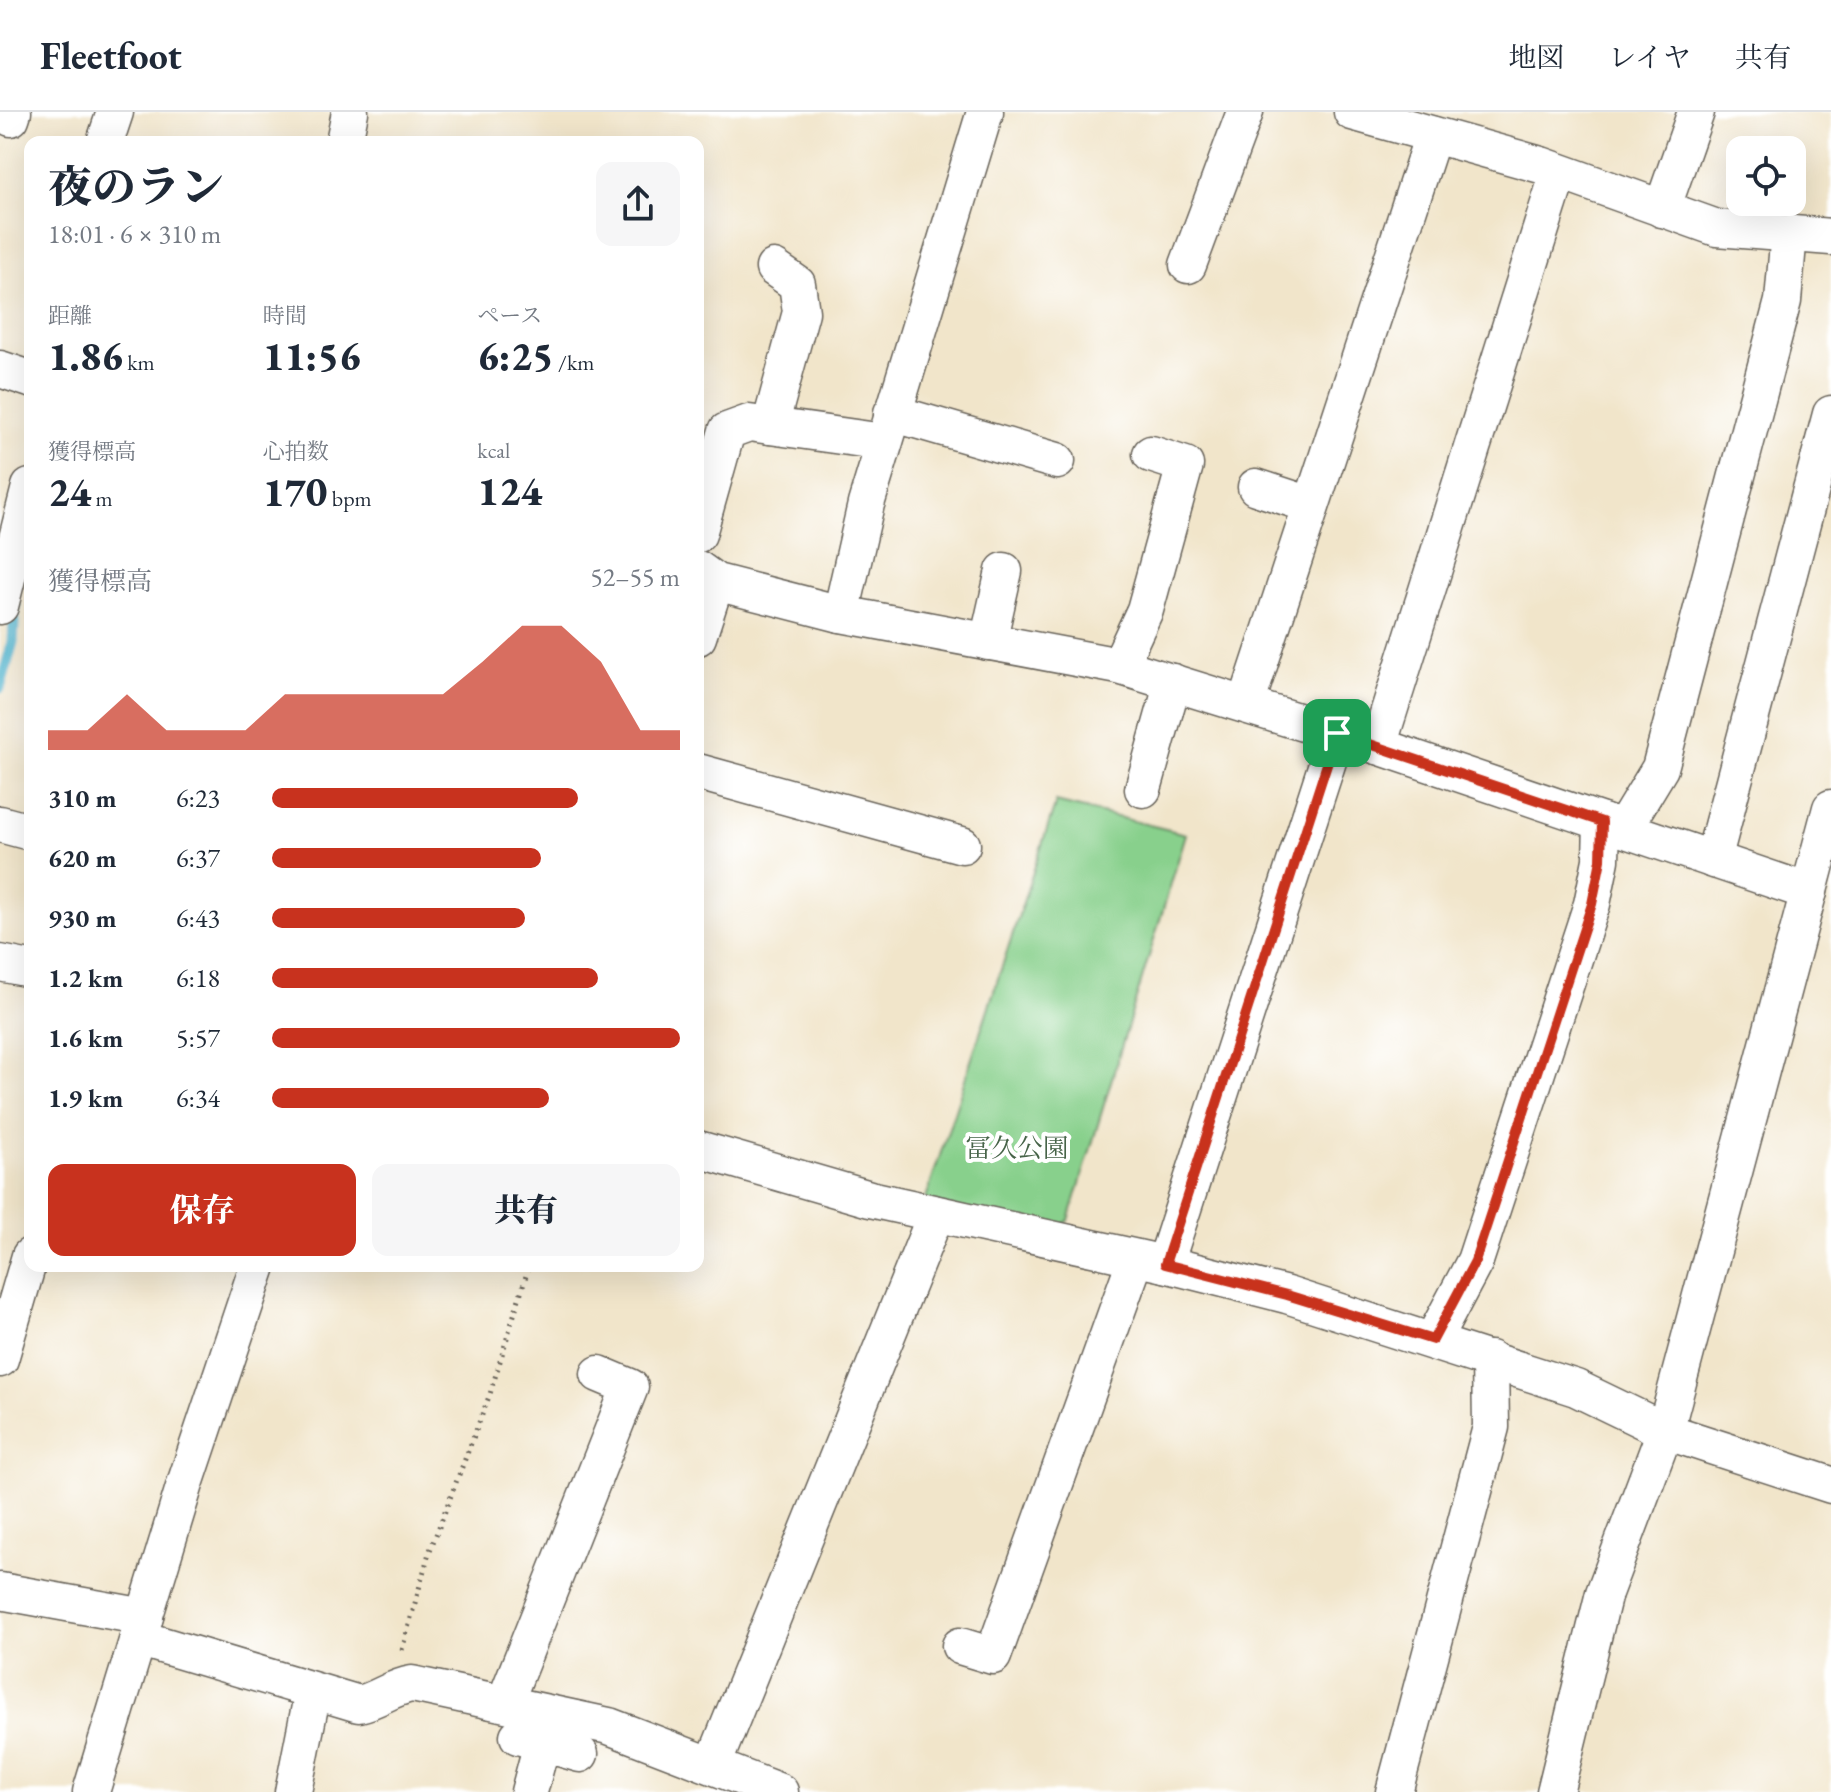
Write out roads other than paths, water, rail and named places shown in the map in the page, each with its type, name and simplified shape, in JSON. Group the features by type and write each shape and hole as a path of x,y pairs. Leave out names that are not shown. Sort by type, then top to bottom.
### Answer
{"street":[{"path":"107,136 115,112"},
{"path":"345,136 350,112"},
{"path":"841,614 888,428 985,112"},
{"path":"1188,265 1245,112"},
{"path":"1352,112 1559,172 1717,228 1831,237"},
{"path":"1662,209 1696,112"},
{"path":"1246,705 1433,135"},
{"path":"1378,746 1559,172"},
{"path":"1433,1340 1475,1261 1583,934 1612,826 1660,768 1783,301 1789,233"},
{"path":"770,426 801,312 797,284 774,268"},
{"path":"0,369 24,377"},
{"path":"1713,860 1831,414"},
{"path":"704,513 727,431 749,423 888,428 1057,461"},
{"path":"1119,666 1145,610 1185,465 1151,454"},
{"path":"1256,487 1311,505"},
{"path":"0,606 24,511"},
{"path":"988,642 1004,571"},
{"path":"704,596 707,575 841,614 1119,666 1378,746 1809,892"},
{"path":"1143,789 1173,682"},
{"path":"960,1646 993,1656 1058,1436 1151,1261 1337,733"},
{"path":"704,774 962,845"},
{"path":"1555,1792 1604,1593 1665,1431 1831,808"},
{"path":"0,824 24,830"},
{"path":"0,963 24,968"},
{"path":"704,1151 936,1214 1151,1261 1287,1295 1576,1388 1665,1431 1831,1485"},
{"path":"713,1765 936,1214"},
{"path":"0,1359 25,1272"},
{"path":"91,1792 256,1272"},
{"path":"1394,1792 1491,1427 1490,1359"},
{"path":"505,1702 630,1387 599,1374"},
{"path":"0,1591 141,1627 313,1691 359,1704 373,1701 396,1687 412,1684 609,1726 780,1792"},
{"path":"293,1792 313,1691"},
{"path":"529,1792 530,1740 580,1754"}],"waterway":[{"path":"0,688 13,642 15,605"}],"park label":[{"name":"冨久公園","path":"1017,1148"}]}
